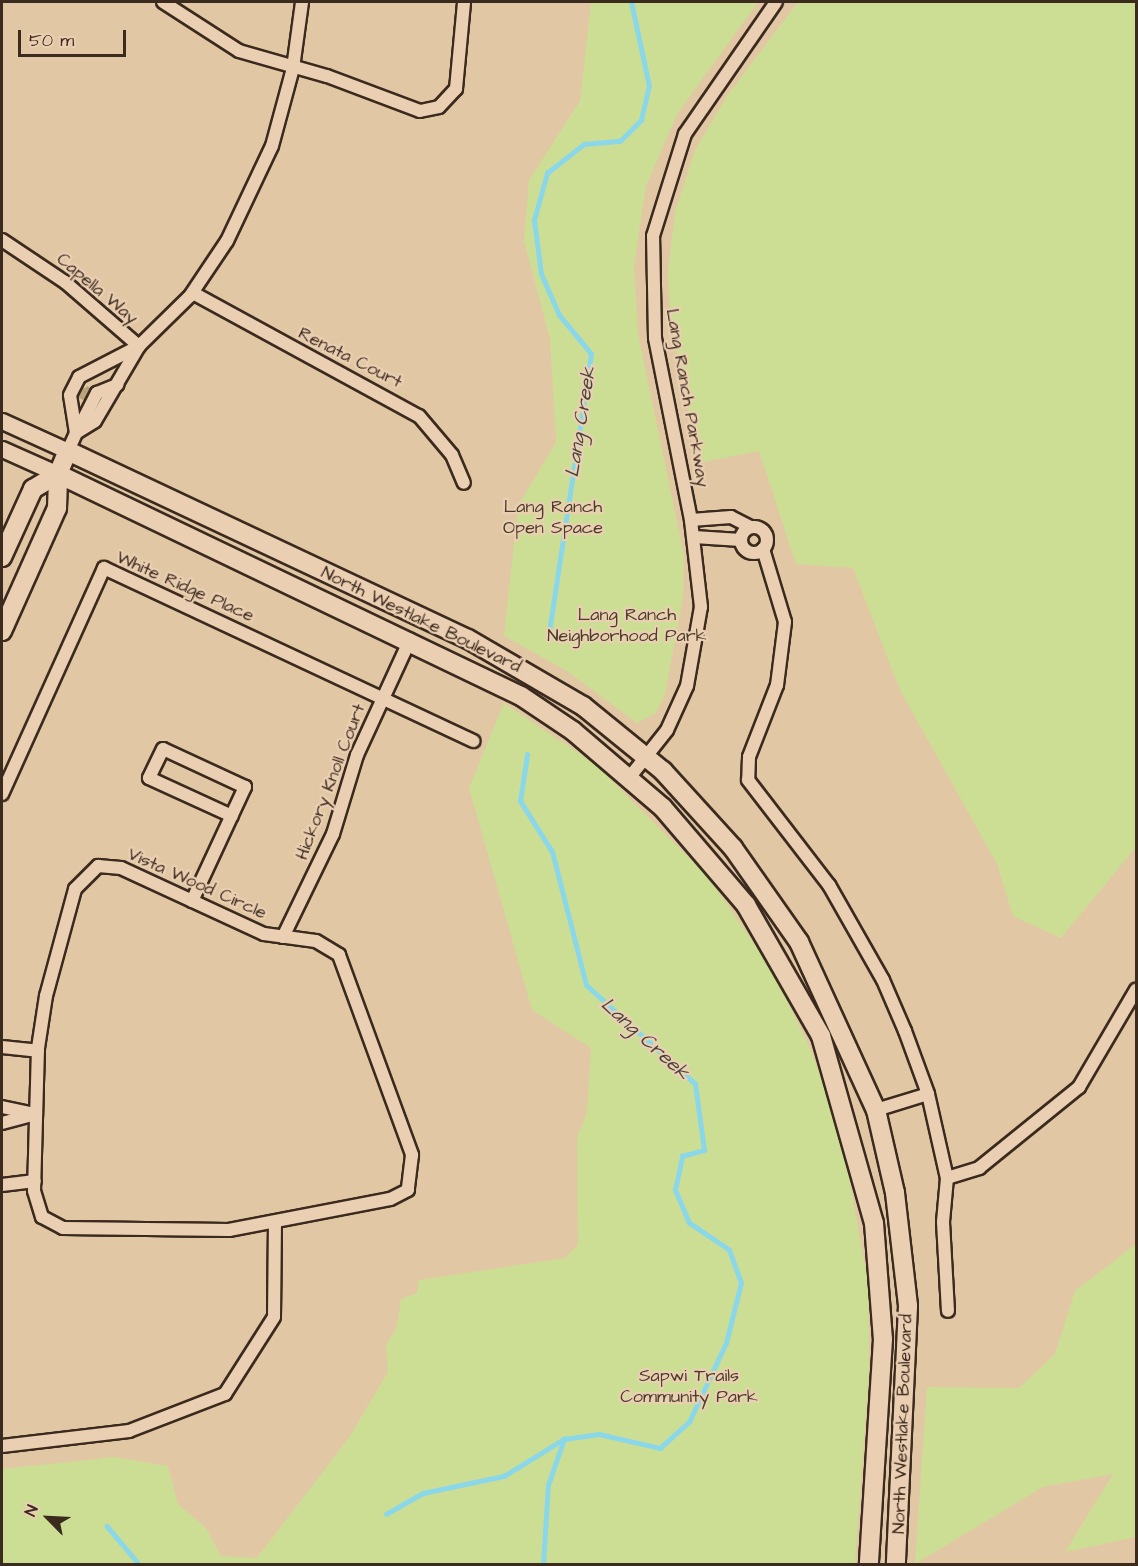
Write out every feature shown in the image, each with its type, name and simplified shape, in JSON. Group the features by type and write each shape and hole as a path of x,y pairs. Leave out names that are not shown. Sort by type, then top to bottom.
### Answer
{"main road":[{"path":"2,631 57,508 58,474 68,451"},
{"name":"North Westlake Boulevard","path":"68,451 468,639 583,706 646,756 733,848 799,942 876,1110 895,1193 908,1306 896,1564"},
{"path":"2,557 33,489 58,474"},
{"name":"North Westlake Boulevard","path":"58,474 410,640 521,696 628,778 706,852 768,937 821,1036 848,1118 874,1222 883,1301 869,1564"}],"street":[{"path":"163,2 239,51 384,96 409,109 431,110 449,99 459,80 464,2"},
{"path":"76,433 95,421 139,346 193,293 257,184 293,68 302,2"},
{"name":"Lang Ranch Parkway","path":"628,778 667,730 694,662 702,582 655,338 653,236 685,134 776,2"},
{"name":"Capella Way","path":"2,240 64,282 139,346"},
{"name":"Renata Court","path":"193,293 411,411 436,432 464,483"},
{"path":"68,451 76,433 70,395 79,377 139,346"},
{"path":"96,369 117,385"},
{"name":"North Westlake Boulevard","path":"2,421 68,451"},
{"name":"North Westlake Boulevard","path":"2,449 58,474"},
{"path":"691,520 730,517 766,533 763,549 786,622 777,685 749,757 748,780 829,885 884,980 928,1094 947,1178 943,1221 948,1311"},
{"path":"741,540 751,527"},
{"path":"694,537 741,540 751,553 763,549"},
{"name":"White Ridge Place","path":"2,794 105,568 474,741"},
{"name":"Hickory Knoll Court","path":"283,937 333,834 357,755 410,640"},
{"path":"192,901 232,816 245,787 163,749 149,778 232,816"},
{"name":"Vista Wood Circle","path":"121,868 192,901 264,934 328,945 339,955 414,1172 408,1190 390,1199 229,1230 63,1228 42,1217 34,1181 38,1052 46,996 75,889 87,871 121,868"},
{"path":"947,1178 979,1168 1079,1087 1137,990"},
{"path":"2,1047 38,1052"},
{"path":"876,1110 928,1094"},
{"path":"2,1107 36,1114"},
{"path":"2,1123 36,1114"},
{"path":"2,1185 34,1181"},
{"path":"2,1446 126,1432 225,1394 274,1317 274,1222"}],"green space":[{"name":"Lang Ranch Neighborhood Park","path":"591,2 758,2 677,114 646,186 634,265 638,334 684,555 683,598 665,694 656,713 637,723 567,671 504,636 518,506 556,442 550,339 524,241 529,180 580,101"},
{"path":"798,2 1136,2 1136,847 1061,938 1013,916 997,864 900,690 853,568 796,564 759,451 699,463 671,328 668,273 675,212 695,150 727,96"},
{"name":"Sapwi Trails Community Park","path":"504,703 595,764 708,877 771,968 809,1046 840,1128 868,1283 869,1371 855,1564 2,1564 2,1469 115,1457 168,1466 178,1504 206,1528 221,1556 257,1558 350,1436 388,1372 386,1345 397,1327 401,1299 417,1293 419,1280 565,1258 578,1245 577,1138 587,1112 591,1048 532,1010 469,788"},
{"path":"1136,1244 1136,1537 1065,1552 1113,1474 1043,1487 915,1564 927,1387 1019,1388 1055,1354 1075,1291"}],"building":[{"path":"83,387 102,399 98,407 77,397"}],"waterway":[{"name":"Lang Creek","path":"549,632 591,354 559,315 541,274 534,220 547,173 584,144 620,141 641,120 649,86 631,2"},
{"name":"Lang Creek","path":"386,1514 423,1493 504,1476 564,1439 599,1434 660,1448 689,1422 726,1343 741,1283 729,1250 689,1223 675,1190 682,1156 704,1150 695,1084 586,985 552,852 520,801 527,755"},
{"path":"543,1564 548,1485 564,1439"},
{"path":"107,1526 139,1564"}],"park label":[{"name":"Lang Ranch Open Space","path":"553,518"}]}
